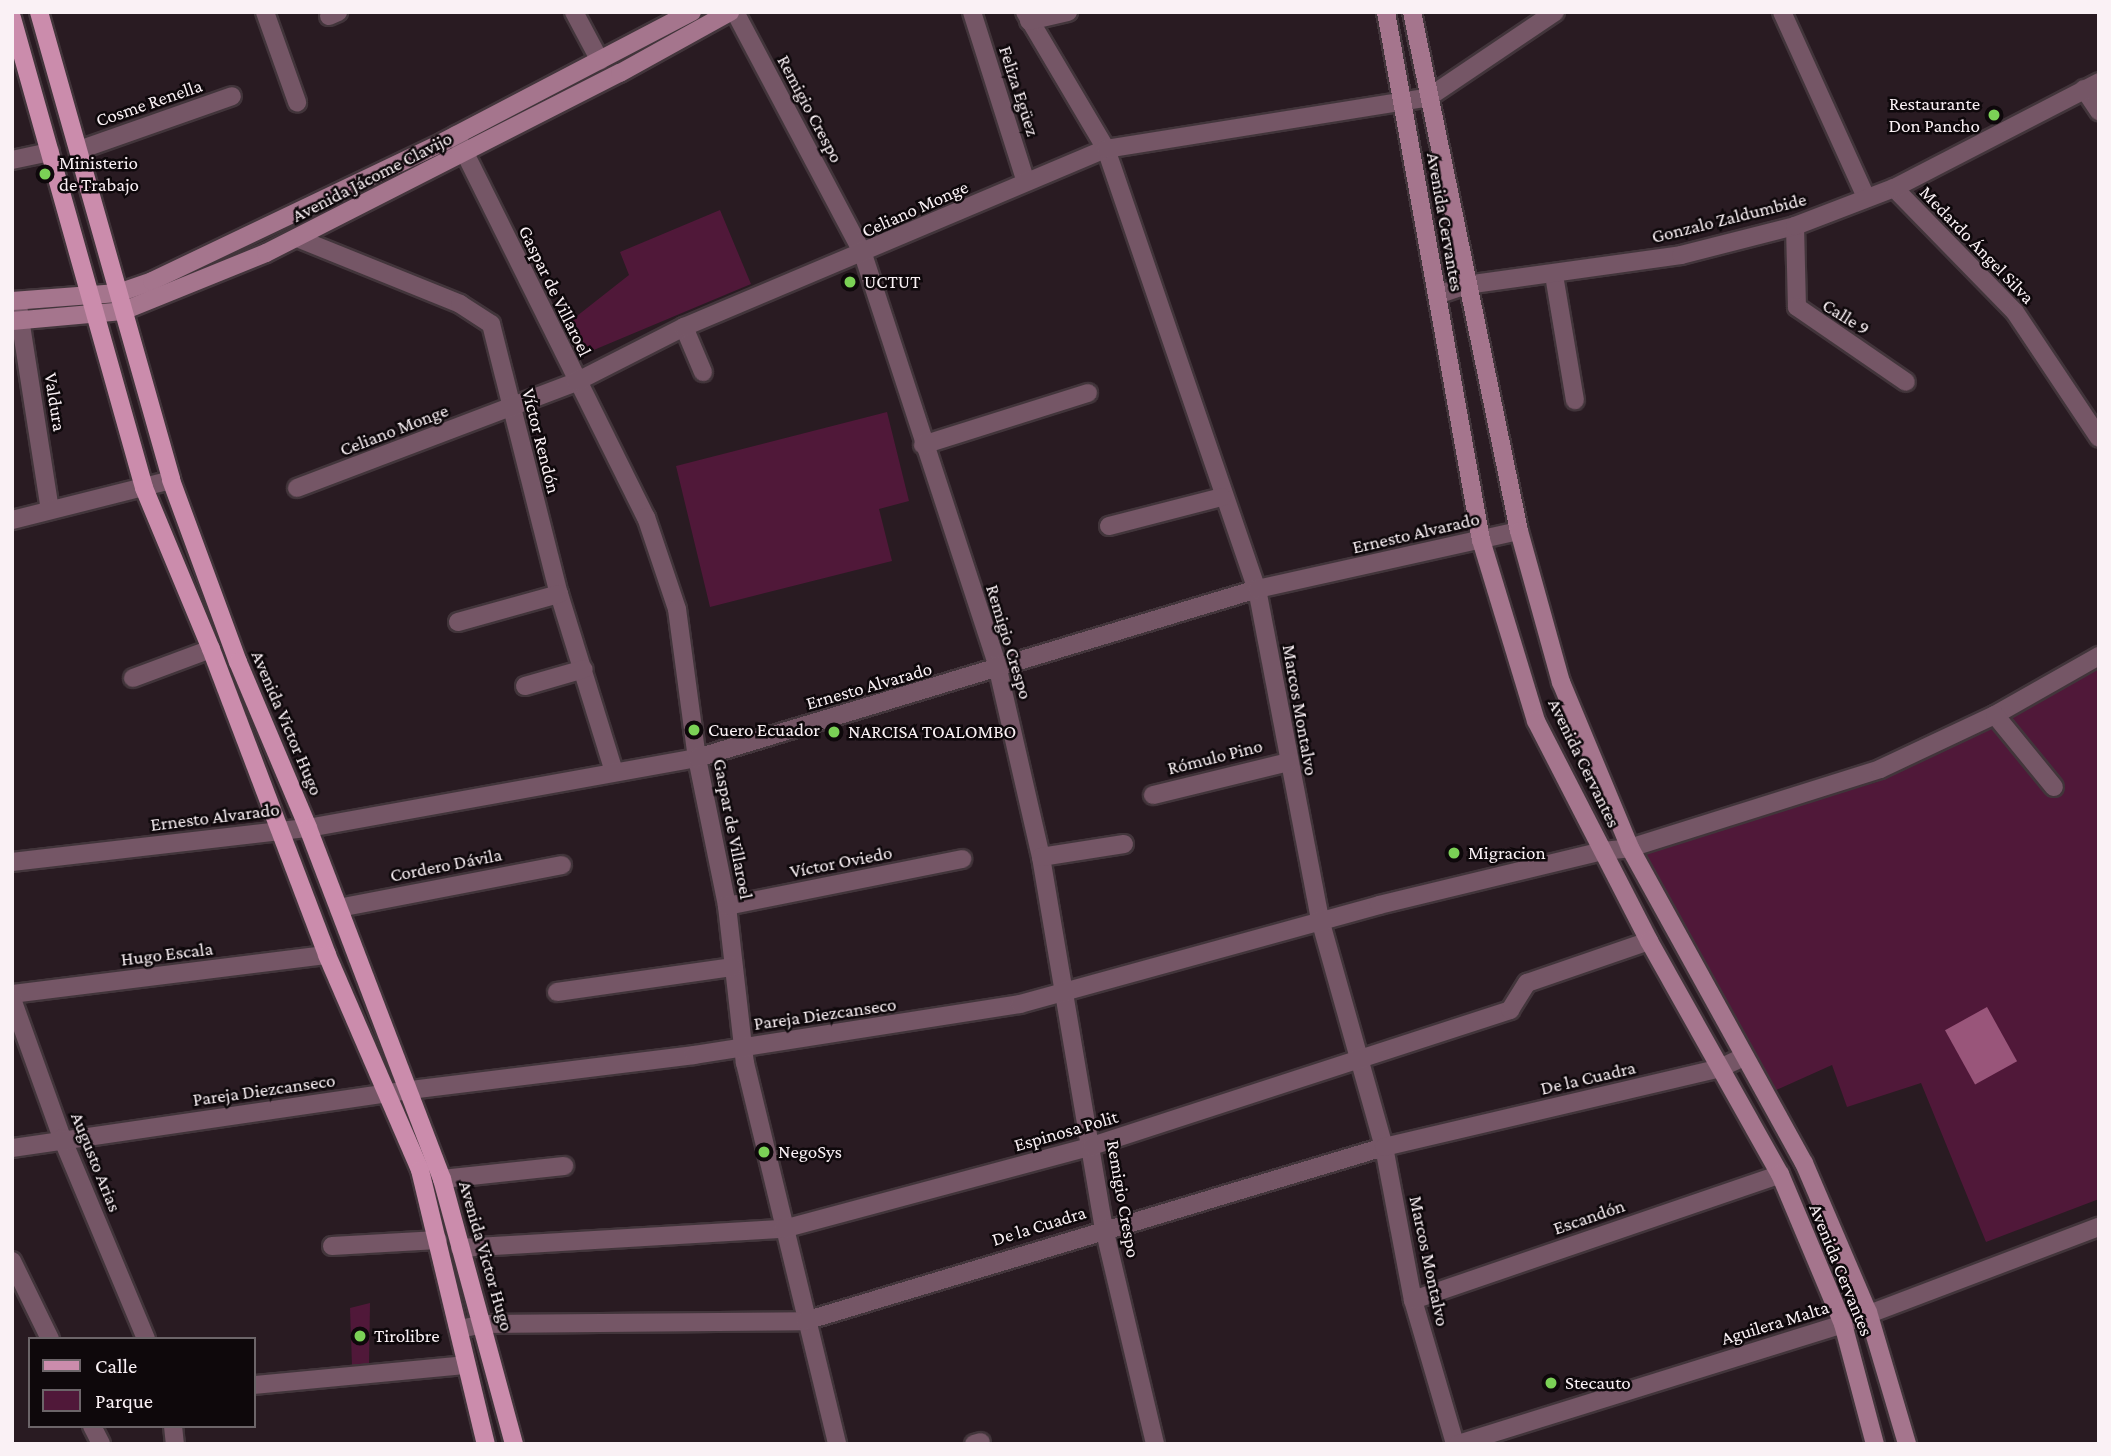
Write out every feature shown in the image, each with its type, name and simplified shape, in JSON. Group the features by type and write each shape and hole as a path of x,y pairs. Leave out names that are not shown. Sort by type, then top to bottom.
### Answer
{"main road":[{"name":"Avenida Victor Hugo","path":"39,12 171,480 238,662 308,828 442,1179 484,1324 514,1444"},
{"name":"Avenida Victor Hugo","path":"12,18 144,488 211,649 277,830 327,955 390,1094 420,1170 486,1444"}],"street":[{"path":"265,12 297,102"},
{"path":"574,12 600,61"},
{"name":"Avenida Jácome Clavijo","path":"15,301 118,293 152,281 456,135 692,12"},
{"name":"Avenida Jácome Clavijo","path":"17,321 123,311 297,238 464,154 732,12"},
{"name":"Remigio Crespo","path":"732,12 863,254 923,445 997,665 1041,857 1104,1228 1155,1444"},
{"name":"Feliza Egüez","path":"972,12 1027,182"},
{"path":"1027,16 1068,12"},
{"name":"Avenida Cervantes","path":"1386,12 1481,540 1536,721 1649,941 1780,1174 1843,1324 1875,1444"},
{"name":"Avenida Cervantes","path":"1412,12 1466,285 1519,530 1561,682 1630,848 1804,1163 1868,1312 1907,1444"},
{"name":"Celiano Monge","path":"297,488 576,382 684,327 863,254 1106,149 1402,103 1429,96 1555,12"},
{"path":"1782,12 1866,197"},
{"name":"Marcos Montalvo","path":"1027,16 1106,149 1222,497 1257,589 1288,762 1321,923 1356,1057 1384,1147 1413,1300 1457,1444"},
{"path":"2091,86 2099,111"},
{"name":"Gonzalo Zaldumbide","path":"1437,295 1466,285 1553,275 1681,255 1795,226 1894,188 2091,86"},
{"name":"Cosme Renella","path":"79,150 232,96"},
{"name":"Gaspar de Villaroel","path":"456,135 576,382 597,417 660,552 677,610 697,758 727,905 742,1046 783,1229 837,1444"},
{"path":"12,160 50,152"},
{"name":"Medardo Ángel Silva","path":"1894,188 2015,312 2099,438"},
{"name":"Calle 9","path":"1795,226 1797,307 1906,382"},
{"name":"Víctor Rendón","path":"297,238 478,312 491,324 498,341 510,409 559,594 614,772"},
{"path":"1553,275 1575,400"},
{"name":"Valdura","path":"15,301 50,510"},
{"path":"684,327 704,372"},
{"path":"923,445 1088,394"},
{"path":"12,520 171,480"},
{"path":"1109,526 1222,497"},
{"name":"Ernesto Alvarado","path":"12,862 308,828 697,758 948,684 997,665 1257,589 1519,530"},
{"path":"458,622 559,594"},
{"path":"133,678 211,649"},
{"name":"Pareja Diezcanseco","path":"12,1148 62,1138 919,1022 1063,994 1321,923 1603,851 1630,848 1880,769 1996,715 2099,656"},
{"path":"525,686 584,669"},
{"path":"1996,715 2054,786"},
{"name":"Rómulo Pino","path":"1153,795 1288,762"},
{"path":"1041,857 1124,844"},
{"name":"Víctor Oviedo","path":"727,905 962,859"},
{"name":"Cordero Dávila","path":"339,908 562,865"},
{"name":"Espinosa Polit","path":"460,1248 783,1229 1092,1146 1356,1057 1510,1010 1527,983 1649,941"},
{"name":"Hugo Escala","path":"12,997 327,955"},
{"path":"557,992 733,967"},
{"name":"Augusto Arias","path":"12,997 62,1138 145,1337"},
{"name":"De la Cuadra","path":"459,1329 484,1324 805,1321 1104,1228 1384,1147 1720,1068 1744,1057"},
{"path":"442,1179 564,1166"},
{"name":"Escandón","path":"1413,1300 1780,1174"},
{"name":"Aguilera Malta","path":"1457,1444 1843,1324 1868,1312 2099,1227"},
{"path":"332,1247 438,1240"},
{"path":"12,1261 49,1337"},
{"path":"256,1385 466,1366"},
{"path":"93,1428 100,1444"}],"green space":[{"path":"720,210 751,284 589,352 568,323 629,275 620,252"},
{"path":"887,412 909,501 879,509 892,561 710,607 676,466"},
{"path":"2099,664 2099,1199 1986,1242 1921,1083 1847,1107 1832,1065 1774,1091 1639,852 1877,782"},
{"name":"Tirolibre","path":"370,1303 369,1365 352,1366 350,1308"}],"shaded area":[{"path":"1987,1007 2017,1061 1975,1084 1945,1030"}],"place":[{"name":"Restaurante Don Pancho","path":"1994,115"},
{"name":"Ministerio de Trabajo","path":"45,174"},
{"name":"UCTUT","path":"850,282"},
{"name":"Cuero Ecuador","path":"694,730"},
{"name":"NARCISA TOALOMBO","path":"834,732"},
{"name":"Migracion","path":"1454,853"},
{"name":"NegoSys","path":"764,1152"},
{"name":"Tirolibre","path":"360,1336"},
{"name":"Stecauto","path":"1551,1383"}]}
